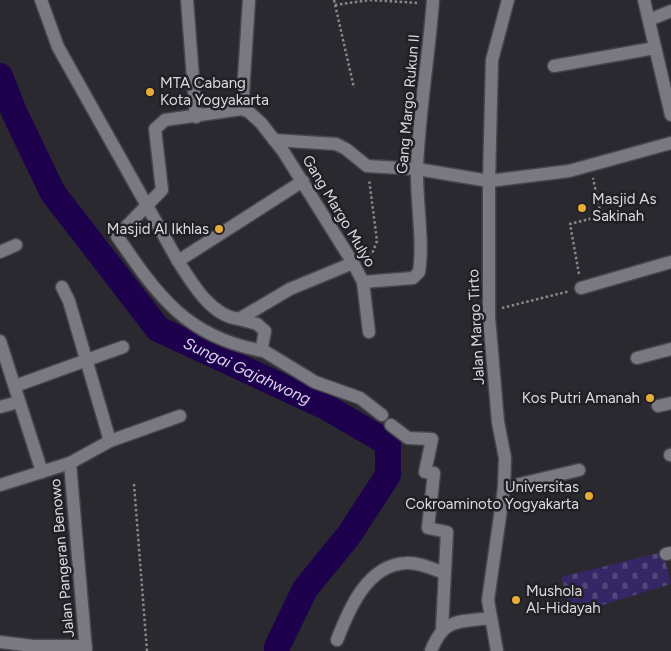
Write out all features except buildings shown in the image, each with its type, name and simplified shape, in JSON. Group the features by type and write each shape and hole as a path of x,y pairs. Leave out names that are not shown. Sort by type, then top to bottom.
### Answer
{"street":[{"path":"41,0 58,47 178,261 192,283 215,307 230,318 257,324 265,331 262,347 264,351"},
{"path":"187,0 196,117"},
{"path":"249,0 242,109 165,120 155,129 162,190 158,196 145,205 117,236 146,279 188,322 215,338 244,348 264,351 315,382 360,398 408,438 432,439 426,472 434,473 428,528 447,532 442,630"},
{"name":"Jalan Margo Tirto","path":"497,651 488,600 504,488 505,458 498,422 488,311 489,181 492,60 508,0"},
{"path":"644,0 671,114"},
{"name":"Gang Margo Rukun II","path":"363,282 413,278 419,272 417,169 423,85 429,59 433,2"},
{"path":"649,20 671,11"},
{"path":"554,66 655,48"},
{"name":"Gang Margo Mulyo","path":"242,109 249,112 261,123 274,140 303,181 353,263 363,282 369,332"},
{"path":"274,140 336,144 346,149 367,166 417,169 489,181 569,171 671,143"},
{"path":"178,261 303,181"},
{"path":"0,252 16,245"},
{"path":"581,288 671,262"},
{"path":"240,319 290,289 353,263"},
{"path":"62,287 69,301 110,441"},
{"path":"0,341 42,472"},
{"path":"15,386 86,362 123,347"},
{"path":"637,358 671,349"},
{"path":"0,407 20,402"},
{"path":"658,406 671,403"},
{"path":"0,485 70,463 110,441 180,416"},
{"name":"Jalan Pangeran Benowo","path":"70,463 86,649"},
{"path":"504,488 579,470"},
{"path":"336,640 363,586 378,574 406,562 444,573"},
{"path":"431,651 442,630 448,625 491,618"},
{"path":"0,642 86,649"}],"path":[{"path":"334,0 354,88"},
{"path":"335,5 370,0 433,2"},
{"path":"488,311 581,288 570,224 601,216 591,165"},
{"path":"353,263 372,254 377,242 367,166"},
{"path":"134,484 147,651"}],"green space":[{"path":"663,552 671,584 573,614 561,577"}],"waterway":[{"name":"Sungai Gajahwong","path":"0,76 14,112 53,193 158,329 326,407 388,443 388,475 349,535 305,589 277,647 277,651"}],"place":[{"name":"MTA Cabang Kota Yogyakarta","path":"150,92"},
{"name":"Masjid As Sakinah","path":"582,208"},
{"name":"Masjid Al Ikhlas","path":"219,229"},
{"name":"Kos Putri Amanah","path":"650,398"},
{"name":"Universitas Cokroaminoto Yogyakarta","path":"589,496"},
{"name":"Mushola Al-Hidayah","path":"516,600"}]}
